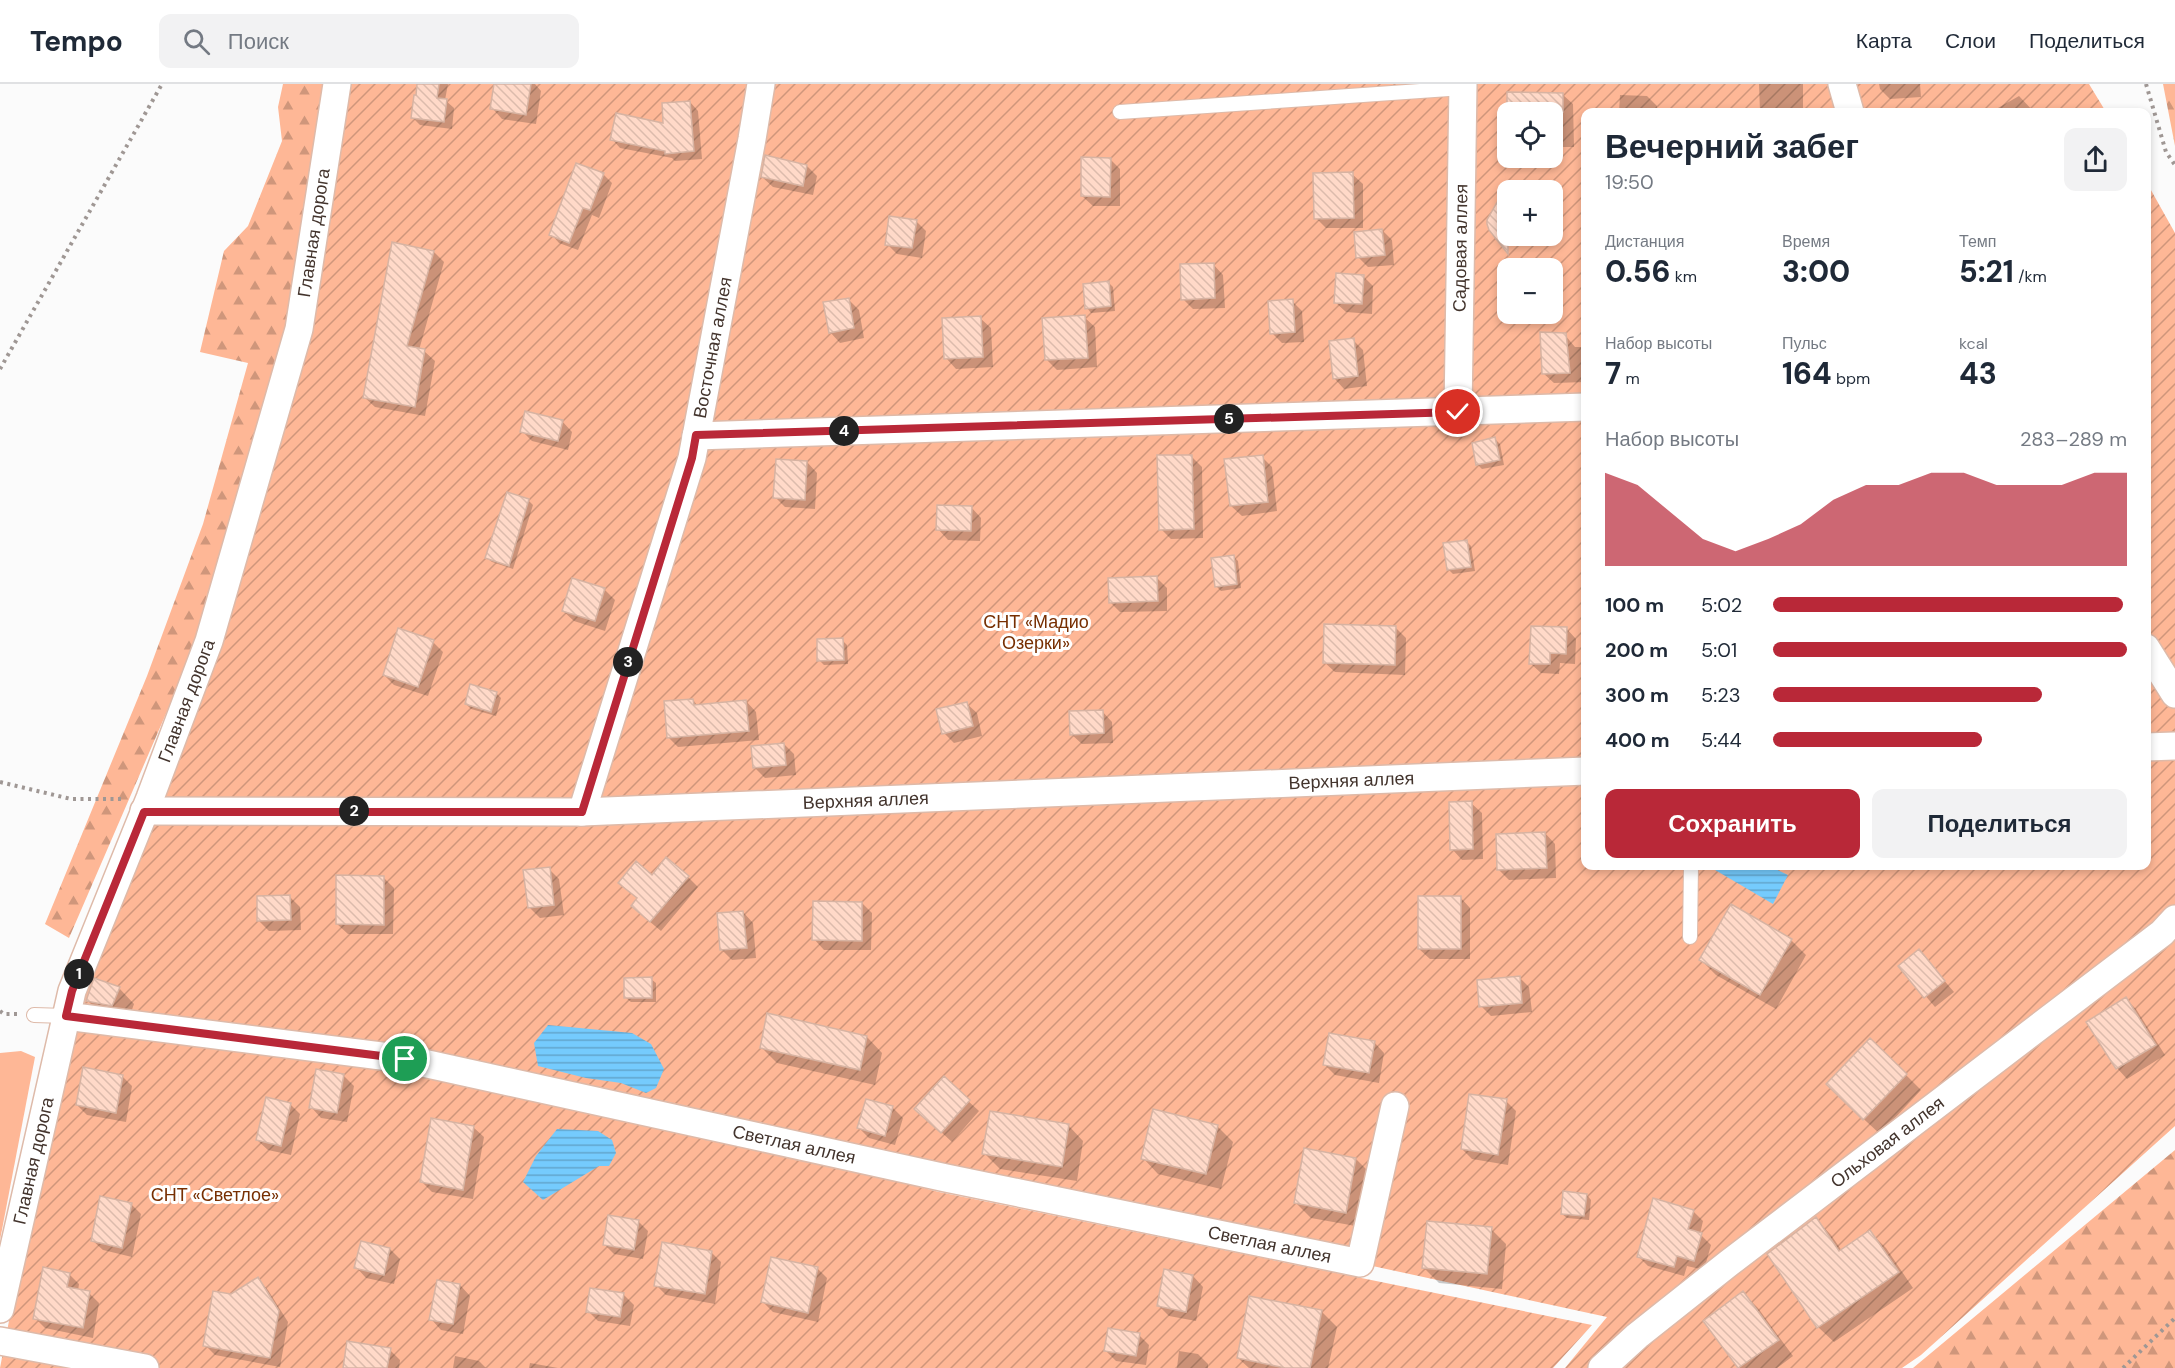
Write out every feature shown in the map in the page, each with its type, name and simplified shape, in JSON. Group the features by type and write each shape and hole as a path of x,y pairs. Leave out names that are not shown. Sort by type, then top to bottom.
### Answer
{"street":[{"name":"Главная дорога","path":"0,1309 72,991 147,805 209,641 299,329 337,84"},
{"name":"Восточная аллея","path":"582,812 688,470 753,139 761,84"},
{"path":"1842,84 1849,108"},
{"name":"Садовая аллея","path":"1458,412 1463,86"},
{"path":"696,435 1581,407"},
{"path":"2151,656 2175,694"},
{"path":"2151,747 2175,746"},
{"name":"Верхняя аллея","path":"147,805 582,812 1581,771"},
{"name":"Ольховая аллея","path":"1602,1368 1637,1336 1728,1263 2162,933 2175,919"},
{"name":"Светлая аллея","path":"66,1016 405,1059 946,1178 1360,1263 1395,1106"},
{"path":"0,1341 145,1368"}],"lane":[{"path":"1120,112 1463,86"},
{"path":"1690,937 1691,870"},
{"path":"34,1015 66,1016"}],"path":[{"path":"0,369 162,84"},
{"path":"2146,84 2166,152 2175,165"},
{"path":"0,782 71,799 147,805"},
{"path":"2123,1368 2175,1318"}],"green space":[{"path":"283,84 326,84 287,327 197,642 69,938 45,924 147,676 203,524 248,363 200,352 224,251 248,226 282,141 278,107"},
{"name":"СНТ «Мадио Озерки»","path":"330,84 2089,84 2104,108 1581,108 1581,870 2151,870 2151,190 2175,233 2175,1126 1921,1355 1902,1368 1565,1368 1607,1317 426,1060 939,1192 1592,1325 1553,1368 0,1368 72,991 225,570 291,328"},
{"path":"2163,84 2175,84 2175,146"},
{"path":"21,1051 35,1057 0,1240 0,1053"},
{"path":"2175,1150 2175,1368 1913,1368"}],"water":[{"path":"1715,870 1777,870 1788,875 1773,904"},
{"path":"548,1025 632,1033 651,1044 664,1069 656,1088 646,1093 621,1083 586,1078 538,1066 534,1043"},
{"path":"557,1129 598,1131 612,1140 616,1153 609,1166 599,1166 543,1200 523,1182 536,1156"}],"building":[{"path":"417,84 439,84 437,98 447,99 444,122 411,118"},
{"path":"494,84 531,84 526,115 490,109"},
{"path":"1507,92 1563,93 1563,102 1507,102"},
{"path":"690,101 694,151 665,154 665,151 610,140 616,113 663,123 662,103"},
{"path":"765,155 807,165 803,186 761,177"},
{"path":"1081,157 1111,158 1110,197 1081,196"},
{"path":"576,163 604,173 590,210 583,208 569,243 549,235"},
{"path":"1353,172 1354,218 1314,219 1313,173"},
{"path":"1497,202 1497,240 1489,230 1487,220"},
{"path":"889,216 917,220 912,248 885,245"},
{"path":"1382,229 1385,255 1356,258 1354,232"},
{"path":"392,242 434,251 407,346 425,349 415,407 363,398"},
{"path":"1502,246 1508,246 1508,254"},
{"path":"1214,263 1215,298 1181,300 1180,264"},
{"path":"1336,273 1364,275 1362,304 1334,303"},
{"path":"1109,281 1111,306 1085,309 1083,284"},
{"path":"849,298 854,328 829,333 823,302"},
{"path":"1293,299 1295,332 1270,334 1268,301"},
{"path":"1085,315 1088,358 1045,360 1042,318"},
{"path":"981,316 983,357 944,359 942,318"},
{"path":"1540,332 1566,333 1570,373 1542,374"},
{"path":"1354,338 1358,376 1333,379 1329,341"},
{"path":"525,411 563,420 558,441 520,432"},
{"path":"1495,437 1500,460 1476,465 1472,443"},
{"path":"1157,455 1192,455 1194,529 1159,530"},
{"path":"1263,455 1268,502 1230,506 1224,459"},
{"path":"776,459 807,461 805,500 773,498"},
{"path":"507,492 529,499 509,566 485,558"},
{"path":"937,505 972,506 971,531 936,530"},
{"path":"1467,540 1471,567 1447,570 1443,543"},
{"path":"1234,555 1237,584 1215,587 1211,558"},
{"path":"1157,576 1158,601 1109,603 1108,578"},
{"path":"572,578 605,588 595,621 562,611"},
{"path":"1324,624 1396,626 1395,665 1323,663"},
{"path":"1531,626 1567,627 1566,654 1550,653 1550,664 1529,664"},
{"path":"398,628 434,640 418,687 383,675"},
{"path":"843,638 844,660 817,661 817,639"},
{"path":"470,684 497,692 491,712 465,704"},
{"path":"693,699 694,705 746,700 749,731 667,738 664,701"},
{"path":"967,702 973,726 942,734 936,709"},
{"path":"1103,710 1104,733 1070,735 1069,711"},
{"path":"784,743 786,765 753,768 751,746"},
{"path":"1472,801 1473,849 1450,850 1449,802"},
{"path":"1545,832 1547,868 1497,870 1496,834"},
{"path":"666,857 689,876 650,922 631,906 637,898 618,883 636,861 652,875"},
{"path":"550,867 554,905 528,908 523,870"},
{"path":"336,875 384,876 384,925 336,924"},
{"path":"290,895 291,920 257,921 257,896"},
{"path":"1418,896 1461,896 1461,949 1418,949"},
{"path":"813,901 862,902 862,941 812,940"},
{"path":"1731,904 1792,939 1760,995 1699,960"},
{"path":"743,911 747,948 720,950 717,913"},
{"path":"1919,949 1945,981 1924,998 1898,966"},
{"path":"1520,976 1522,1003 1479,1007 1477,980"},
{"path":"652,977 652,998 624,998 624,978"},
{"path":"94,978 120,987 112,1006 86,1001"},
{"path":"2126,997 2156,1045 2116,1069 2086,1022"},
{"path":"767,1013 867,1036 860,1070 760,1048"},
{"path":"1329,1033 1375,1041 1369,1073 1323,1065"},
{"path":"1870,1038 1907,1074 1863,1120 1826,1084"},
{"path":"83,1067 123,1075 116,1113 76,1105"},
{"path":"316,1069 344,1074 337,1113 309,1108"},
{"path":"944,1076 970,1100 941,1133 914,1109"},
{"path":"1469,1094 1507,1099 1498,1155 1461,1149"},
{"path":"266,1097 291,1103 281,1146 256,1140"},
{"path":"866,1099 893,1106 885,1136 857,1128"},
{"path":"1153,1109 1218,1125 1206,1174 1141,1159"},
{"path":"990,1111 1069,1124 1062,1167 982,1154"},
{"path":"431,1118 474,1126 463,1190 420,1182"},
{"path":"1304,1148 1356,1158 1346,1213 1294,1203"},
{"path":"1563,1191 1587,1194 1584,1216 1561,1214"},
{"path":"100,1196 132,1203 122,1248 91,1241"},
{"path":"1653,1198 1694,1210 1688,1229 1702,1233 1694,1261 1677,1256 1674,1267 1637,1257"},
{"path":"608,1215 639,1220 634,1250 603,1245"},
{"path":"1816,1217 1839,1251 1870,1230 1899,1272 1817,1328 1767,1254"},
{"path":"1427,1221 1492,1227 1487,1274 1422,1268"},
{"path":"361,1241 390,1248 384,1275 354,1268"},
{"path":"662,1242 712,1251 705,1294 654,1286"},
{"path":"771,1257 818,1267 808,1313 761,1302"},
{"path":"43,1267 70,1273 67,1287 90,1291 83,1328 33,1319"},
{"path":"1164,1269 1193,1275 1186,1312 1157,1306"},
{"path":"258,1277 279,1311 270,1358 203,1346 213,1291 231,1294"},
{"path":"437,1280 460,1284 453,1324 429,1320"},
{"path":"590,1288 624,1293 620,1317 586,1312"},
{"path":"1743,1291 1779,1340 1738,1368 1703,1321"},
{"path":"1249,1296 1322,1310 1310,1368 1285,1368 1237,1358"},
{"path":"1108,1328 1140,1333 1136,1356 1104,1351"},
{"path":"347,1341 391,1348 387,1368 343,1368"}],"route":[{"path":"405,1059 66,1016 72,991 144,812 198,810 582,812 692,458 696,435 1458,412"}],"park label":[{"name":"СНТ «Светлое»","path":"215,1195"}]}
